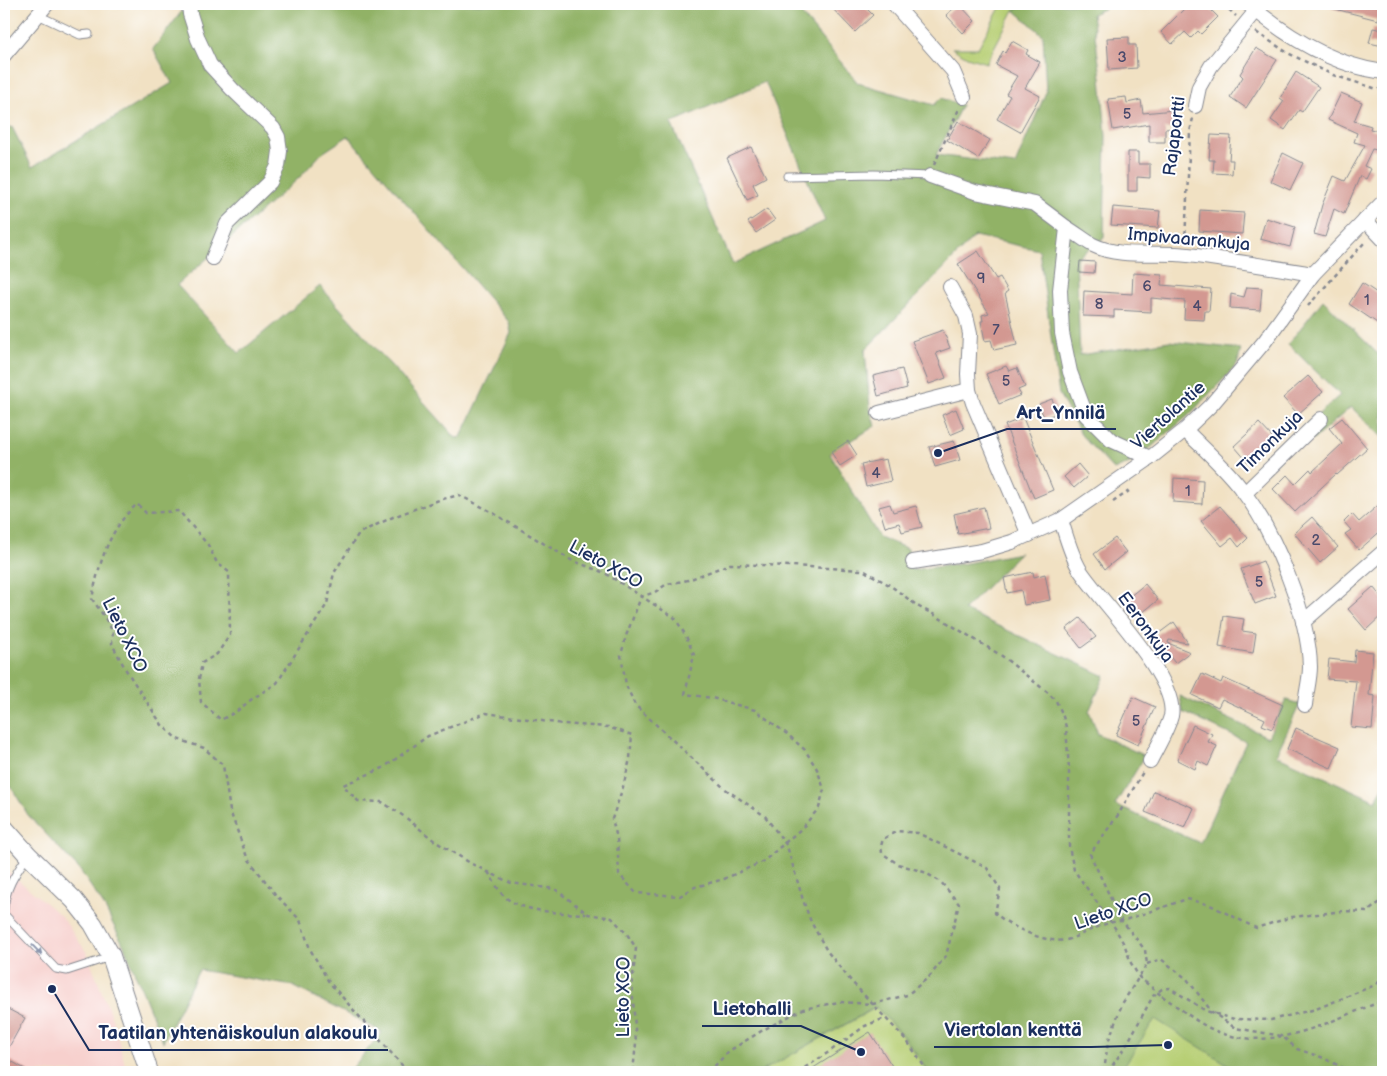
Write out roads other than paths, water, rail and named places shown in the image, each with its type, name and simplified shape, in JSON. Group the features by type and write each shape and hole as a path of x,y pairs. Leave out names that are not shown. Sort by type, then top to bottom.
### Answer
{"street":[{"path":"4,55 47,4"},
{"path":"189,4 190,14 198,39 210,65 273,128 278,137 280,152 278,166 270,182 227,224 213,258"},
{"path":"894,4 953,71 964,98"},
{"path":"1252,7 1290,36 1331,57 1383,72"},
{"name":"Rajaportti","path":"1195,106 1199,87 1211,66 1252,7"},
{"name":"Impivaarankuja","path":"930,176 975,192 1035,204 1094,245 1111,250 1127,253 1184,255 1236,261 1313,274"},
{"name":"Viertolantie","path":"913,562 982,551 1029,535 1060,520 1150,458 1185,430 1212,404 1265,341 1313,274 1383,202"},
{"path":"1365,220 1383,239"},
{"path":"1067,228 1060,290 1062,333 1070,372 1086,416 1111,440 1150,458"},
{"path":"950,287 966,316 970,334 968,374 969,390 973,403 1029,535"},
{"path":"879,413 969,390"},
{"name":"Timonkuja","path":"1244,493 1321,419"},
{"path":"1185,430 1244,493 1263,520 1285,567 1302,622 1310,668 1305,705"},
{"name":"Eeronkuja","path":"1060,520 1079,567 1145,653 1164,685 1170,702 1171,715 1150,761"},
{"path":"1302,622 1383,552"},
{"path":"4,828 28,855 74,900 93,924 111,956 149,1072"}],"lane":[{"path":"38,15 80,35 89,34"},
{"path":"787,176 874,174 930,176"},
{"path":"4,910 4,901 9,885 28,855"},
{"path":"4,914 56,969 67,971 111,956"}],"place":[{"name":"Art_Ynnilä","path":"938,453"},
{"name":"Taatilan yhtenäiskoulun alakoulu","path":"52,989"},
{"name":"Viertolan kenttä","path":"1168,1045"},
{"name":"Lietohalli","path":"861,1052"}]}
